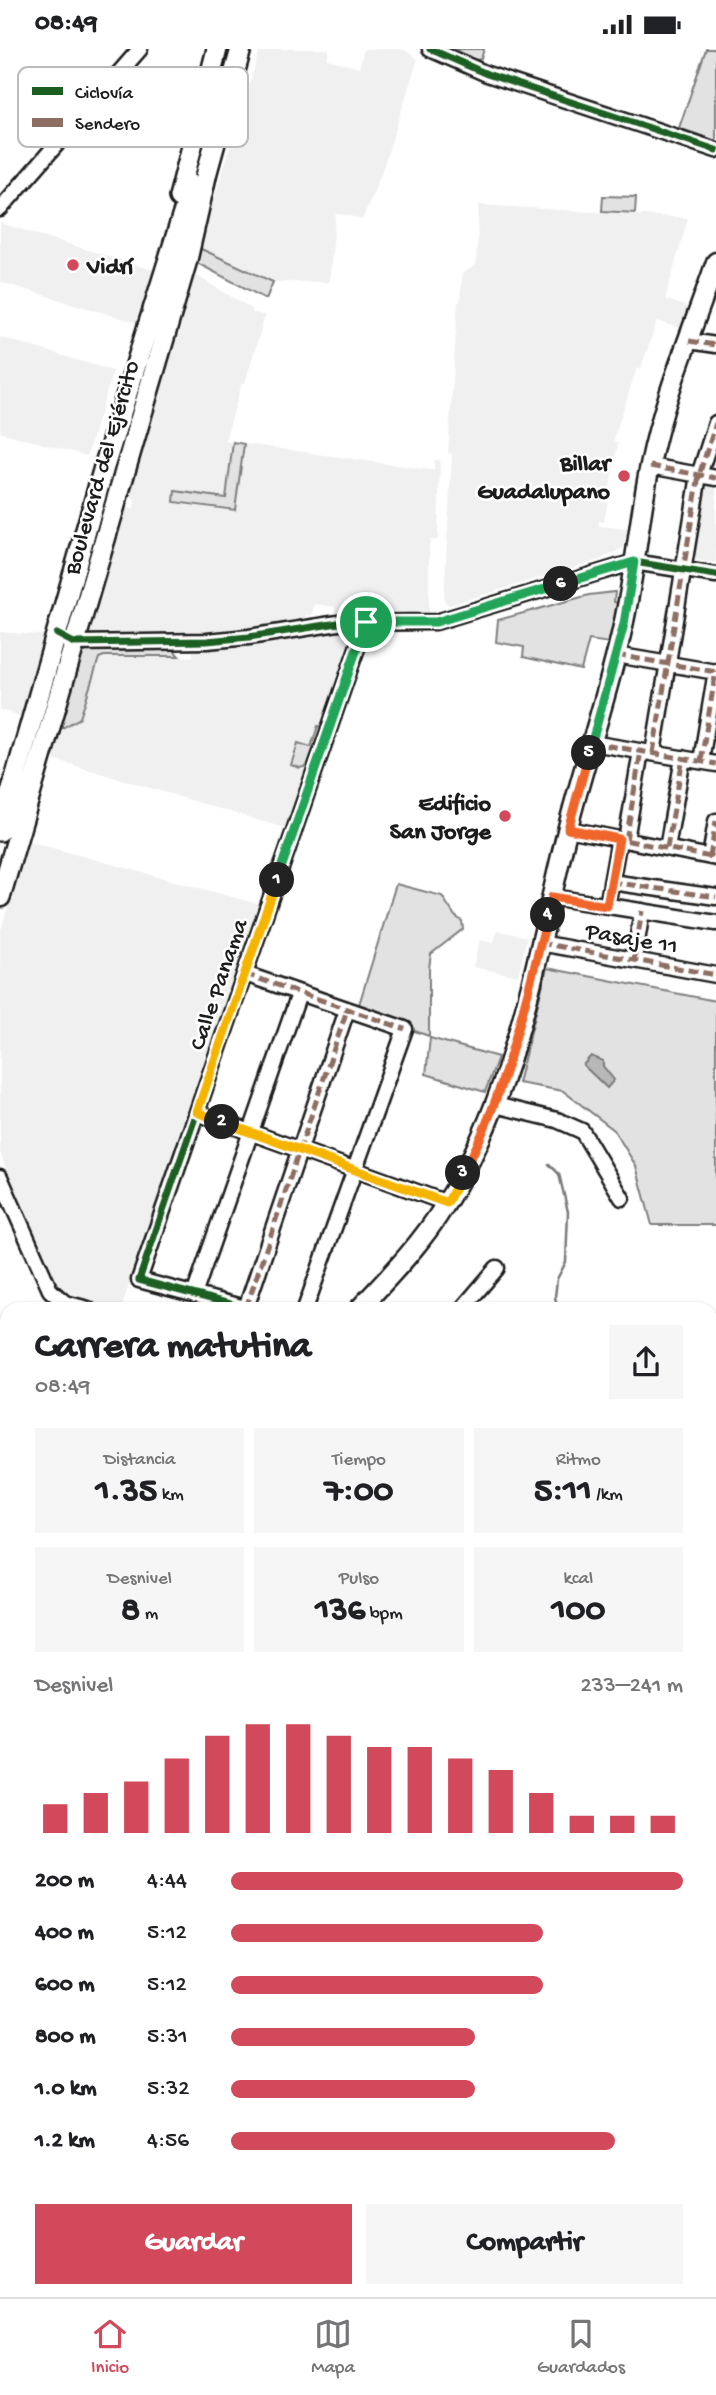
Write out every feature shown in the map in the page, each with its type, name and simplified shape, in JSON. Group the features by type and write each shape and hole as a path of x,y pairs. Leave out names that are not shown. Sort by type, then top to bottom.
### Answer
{"highway":[{"path":"212,67 217,49"},
{"name":"Boulevard del Ejército","path":"229,67 230,49"},
{"name":"Boulevard del Ejército","path":"232,67 241,49"},
{"path":"248,72 255,49"},
{"path":"160,289 192,147"},
{"name":"Boulevard del Ejército","path":"0,897 65,638 96,495 205,147"},
{"name":"Boulevard del Ejército","path":"0,831 65,638 117,501 187,260 212,147"},
{"path":"187,260 196,244 225,147"},
{"path":"104,467 111,483 120,481 124,476"},
{"path":"96,495 104,488 110,488 116,492 117,501"},
{"path":"0,857 0,874"}],"main road":[{"path":"366,1302 414,1250 447,1203 495,1105 516,1041 568,829 624,624 650,466 659,429 716,262"}],"street":[{"path":"124,67 140,49"},
{"path":"430,49 486,74 716,150"},
{"path":"0,209 53,147"},
{"path":"689,341 716,345"},
{"path":"607,906 668,664 699,475 715,429"},
{"path":"650,466 716,478"},
{"path":"65,638 215,640 338,624 436,622 634,562 716,575"},
{"name":"Calle Panama","path":"194,1295 139,1280 366,622"},
{"path":"592,743 708,763 716,672 616,655"},
{"path":"667,848 682,758"},
{"path":"568,829 713,857 716,821"},
{"path":"611,882 716,897"},
{"path":"552,897 716,923"},
{"path":"634,960 642,911"},
{"name":"Pasaje 11","path":"540,943 716,975"},
{"path":"245,974 405,1029 307,1302"},
{"path":"221,1302 194,1295 299,994"},
{"path":"250,1302 347,1010"},
{"path":"495,1105 557,1120 582,1131 622,1198"},
{"path":"197,1112 447,1203"},
{"path":"0,1177 50,1290 64,1302"},
{"path":"469,1302 497,1268"}],"shaded area":[{"path":"260,49 329,49 327,59 359,68 364,49 403,49 418,59 382,171 362,220 336,214 329,282 273,282 199,248 230,147 248,147 248,88"},
{"path":"454,49 484,49 481,59 475,60"},
{"path":"706,49 716,49 716,141 679,128"},
{"path":"603,196 636,197 635,213 602,211"},
{"path":"479,205 688,218 665,299 687,307 680,328 657,321 641,368 637,368 613,441 618,443 604,522 599,521 599,526 627,529 623,548 599,560 449,605 444,597 452,454 448,453 458,302 462,274 476,265"},
{"path":"0,223 153,270 138,323 0,282"},
{"path":"199,248 273,282 266,299 195,262"},
{"path":"192,273 252,309 252,312 265,316 225,441 431,470 434,470 434,460 440,460 438,540 430,540 429,546 429,615 335,614 335,607 314,604 312,615 306,615 305,619 299,618 297,623 244,631 95,635 86,632 123,508 134,509 135,499 126,495 149,419 154,417 156,411 153,406 174,332 179,333 182,326 177,324"},
{"path":"0,337 113,371 87,456 0,432"},
{"path":"233,442 244,444 235,510 174,502 175,491 226,498"},
{"path":"707,482 716,484 716,563 694,560"},
{"path":"615,592 614,602 619,603 610,643 589,640 581,670 523,657 524,647 496,642 498,620 589,595"},
{"path":"0,632 52,636 27,718 0,710"},
{"path":"350,632 349,640 289,825 284,828 50,758 83,653 86,651 174,650 179,656 193,657 193,650 260,644"},
{"path":"92,650 174,650 179,656 99,658 80,718 57,731 80,655"},
{"path":"318,726 323,727 311,765 300,768 291,765 298,743 311,747"},
{"path":"27,841 258,904 123,1302 94,1302 58,1286 47,1271 0,1153 0,933"},
{"path":"396,884 442,896 455,916 462,921 463,929 431,954 429,1036 357,1011"},
{"path":"497,930 527,937 518,976 473,967 480,940 494,943"},
{"path":"547,968 716,1001 716,1225 652,1225 636,1166 614,1130 563,1091 518,1083"},
{"path":"430,1038 498,1057 485,1092 426,1074"},
{"path":"591,1056 603,1061 603,1066 614,1080 607,1088 583,1065"}],"waterway":[{"path":"549,1164 559,1174 568,1212 566,1262 557,1279 556,1302"}],"marked path":[{"path":"689,341 716,345"},
{"path":"653,753 699,475 716,423"},
{"path":"650,466 716,478"},
{"path":"616,655 716,672"},
{"path":"701,761 716,671"},
{"path":"592,743 716,764"},
{"path":"626,840 641,751"},
{"path":"667,848 683,758"},
{"path":"710,857 716,821"},
{"path":"568,829 716,858"},
{"path":"607,906 619,839"},
{"path":"611,882 716,897"},
{"path":"634,960 642,911"},
{"path":"540,943 716,975"},
{"path":"245,974 405,1029"},
{"path":"248,1302 347,1010"}],"cycle path":[{"path":"430,49 487,74 716,150"},
{"path":"57,634 74,643 207,641 338,623 436,622 634,562 716,575"},
{"path":"222,1302 139,1280 366,622"}],"place":[{"name":"Vidrí","path":"73,265"},
{"name":"Billar Guadalupano","path":"624,476"},
{"name":"Edificio San Jorge","path":"505,816"}],"route":[{"path":"634,562 624,624 568,829 619,839 607,906 552,897 516,1041 495,1105 447,1203 197,1112 366,622 436,622 634,562"}]}
